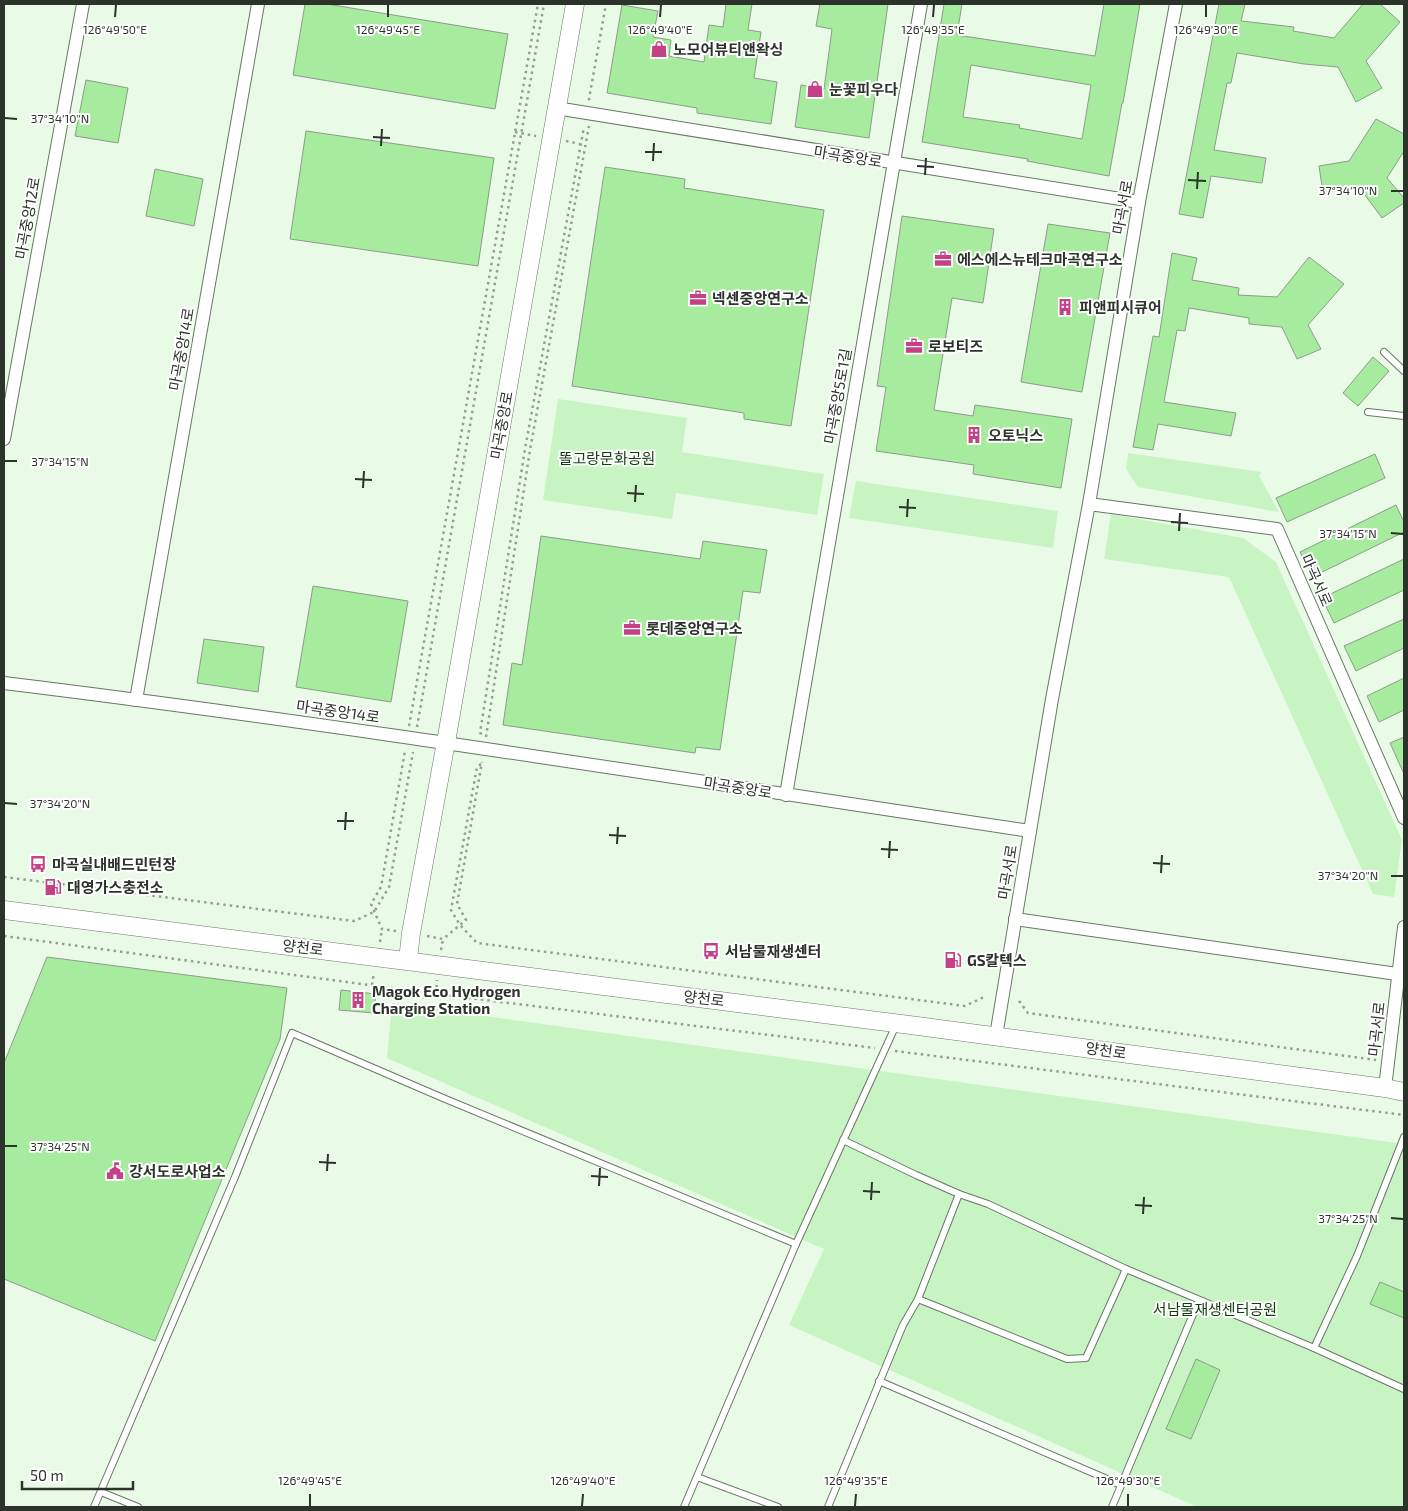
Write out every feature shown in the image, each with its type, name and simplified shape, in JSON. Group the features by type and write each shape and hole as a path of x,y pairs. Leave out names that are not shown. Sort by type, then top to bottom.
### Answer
{"main road":[{"name":"마곡중앙로","path":"408,960 411,933 575,4"},
{"name":"양천로","path":"4,910 996,1036 1386,1088 1404,1092"}],"street":[{"name":"마곡중앙12로","path":"4,439 83,4"},
{"name":"마곡중앙14로","path":"136,700 258,4"},
{"name":"마곡중앙5로1길","path":"786,795 921,4"},
{"name":"마곡서로","path":"996,1036 1052,699 1089,504 1139,202 1176,4"},
{"name":"마곡중앙로","path":"556,108 1139,202"},
{"name":"마곡서로","path":"1089,504 1277,529 1404,818"},
{"name":"마곡중앙14로","path":"4,684 446,742"},
{"name":"마곡중앙로","path":"446,742 1030,831"},
{"name":"마곡서로","path":"1015,920 1401,975"},
{"name":"마곡서로","path":"1386,1088 1401,975 1404,927"}],"lane":[{"path":"1384,352 1404,371"},
{"path":"1368,412 1404,416"},
{"path":"684,1507 796,1244 897,1024"},
{"path":"94,1507 235,1177 292,1033 443,1098 796,1244"},
{"path":"1314,1348 1357,1256 1404,1137"},
{"path":"843,1140 959,1194 988,1204 1126,1269 1314,1348 1404,1389"},
{"path":"828,1507 903,1325 918,1299 959,1194"},
{"path":"918,1299 1066,1359 1086,1358 1126,1269"},
{"path":"1112,1507 1199,1300"},
{"path":"880,1381 1121,1485"},
{"path":"697,1477 778,1507"},
{"path":"101,1492 138,1507"}],"path":[{"path":"4,876 354,920 374,912 389,887 411,737 538,4"},
{"path":"374,912 371,904 381,887 411,737 544,4"},
{"path":"593,103 588,99 606,4"},
{"path":"589,125 530,450 486,739 480,733 525,449 583,128 589,125"},
{"path":"460,925 466,920 457,904 482,763 477,767 451,910 460,925 477,943 965,1006 986,996"},
{"path":"4,936 426,992 1404,1115"},
{"path":"1019,1000 1028,1013 1366,1057 1388,1063"}],"green space":[{"name":"똘고랑문화공원","path":"558,399 687,418 682,452 824,474 817,515 676,493 672,519 543,500"},
{"path":"1128,453 1262,472 1259,476 1279,512 1138,487 1126,469"},
{"path":"856,481 1058,511 1053,548 849,518"},
{"path":"1111,514 1243,538 1276,562 1402,840 1394,897 1373,894 1229,577 1104,559"},
{"name":"서남물재생센터공원","path":"392,1003 1404,1144 1404,1507 1197,1507 789,1325 824,1249 387,1058"}],"building":[{"path":"305,4 327,4 508,34 495,109 293,75"},
{"path":"726,4 752,4 748,30 761,32 754,78 777,82 771,124 697,113 697,108 607,93 622,5 658,11 653,37 671,40 669,56 704,62 709,25 723,27"},
{"path":"820,4 888,4 869,138 795,127 801,85 824,89 832,29 816,26"},
{"path":"944,4 962,4 957,35 1095,56 1104,4 1140,4 1109,176 1027,161 1028,159 922,142","holes":["971,65 1091,85 1082,139 1019,128 1020,125 963,117"]},
{"path":"1219,4 1245,4 1241,21 1294,27 1293,31 1334,38 1363,4 1380,4 1400,22 1366,61 1382,88 1356,102 1338,67 1304,64 1237,53 1231,83 1227,83 1214,150 1266,158 1262,183 1211,176 1203,218 1179,214"},
{"path":"86,80 128,88 118,143 75,136"},
{"path":"1376,119 1404,134 1404,151 1387,178 1404,198 1404,203 1382,218 1359,187 1323,193 1319,166 1349,161"},
{"path":"306,131 494,158 478,266 290,239"},
{"name":"넥센중앙연구소","path":"605,167 685,179 684,188 824,210 791,426 744,419 744,413 572,386"},
{"path":"155,169 203,179 194,226 146,216"},
{"path":"902,216 994,229 983,303 952,298 934,410 973,416 975,405 1072,419 1061,488 973,474 974,465 876,451 886,387 877,386"},
{"name":"피앤피시큐어","path":"1048,224 1110,233 1082,392 1021,382"},
{"path":"1172,253 1197,258 1192,280 1239,288 1238,295 1277,297 1309,257 1344,284 1308,325 1321,349 1297,359 1282,327 1249,324 1249,318 1189,308 1185,331 1177,330 1164,402 1236,413 1231,436 1158,424 1153,450 1133,447 1153,336 1159,337"},
{"path":"1373,357 1389,371 1358,406 1343,393"},
{"path":"1375,454 1385,478 1287,522 1276,498"},
{"path":"1396,505 1404,522 1404,532 1312,577 1300,552"},
{"name":"롯데중앙연구소","path":"541,536 700,559 703,541 767,550 760,593 743,591 720,750 696,747 695,753 503,725 512,663 522,665"},
{"path":"1404,559 1404,590 1334,623 1322,598"},
{"path":"313,586 408,601 391,702 296,687"},
{"path":"1404,619 1404,648 1356,671 1344,646"},
{"path":"204,639 264,647 258,692 197,683"},
{"path":"1404,678 1404,710 1379,722 1367,696"},
{"path":"1404,737 1404,774 1390,743"},
{"name":"강서도로사업소","path":"47,957 287,988 280,1039 155,1341 4,1279 4,1063"},
{"name":"Magok Eco Hydrogen Charging Station","path":"341,990 376,994 374,1013 339,1010"},
{"path":"1380,1282 1404,1292 1404,1318 1370,1304"},
{"path":"1196,1359 1220,1370 1191,1439 1166,1429"}],"place":[{"name":"노모어뷰티앤왁싱","path":"659,49"},
{"name":"눈꽃피우다","path":"815,89"},
{"name":"에스에스뉴테크마곡연구소","path":"943,259"},
{"name":"넥센중앙연구소","path":"698,298"},
{"name":"피앤피시큐어","path":"1065,307"},
{"name":"로보티즈","path":"914,346"},
{"name":"오토닉스","path":"974,435"},
{"name":"롯데중앙연구소","path":"632,628"},
{"name":"마곡실내배드민턴장","path":"38,864"},
{"name":"대영가스충전소","path":"53,887"},
{"name":"서남물재생센터","path":"711,951"},
{"name":"GS칼텍스","path":"953,960"},
{"name":"Magok Eco Hydrogen Charging Station","path":"358,1000"},
{"name":"강서도로사업소","path":"115,1171"}]}
